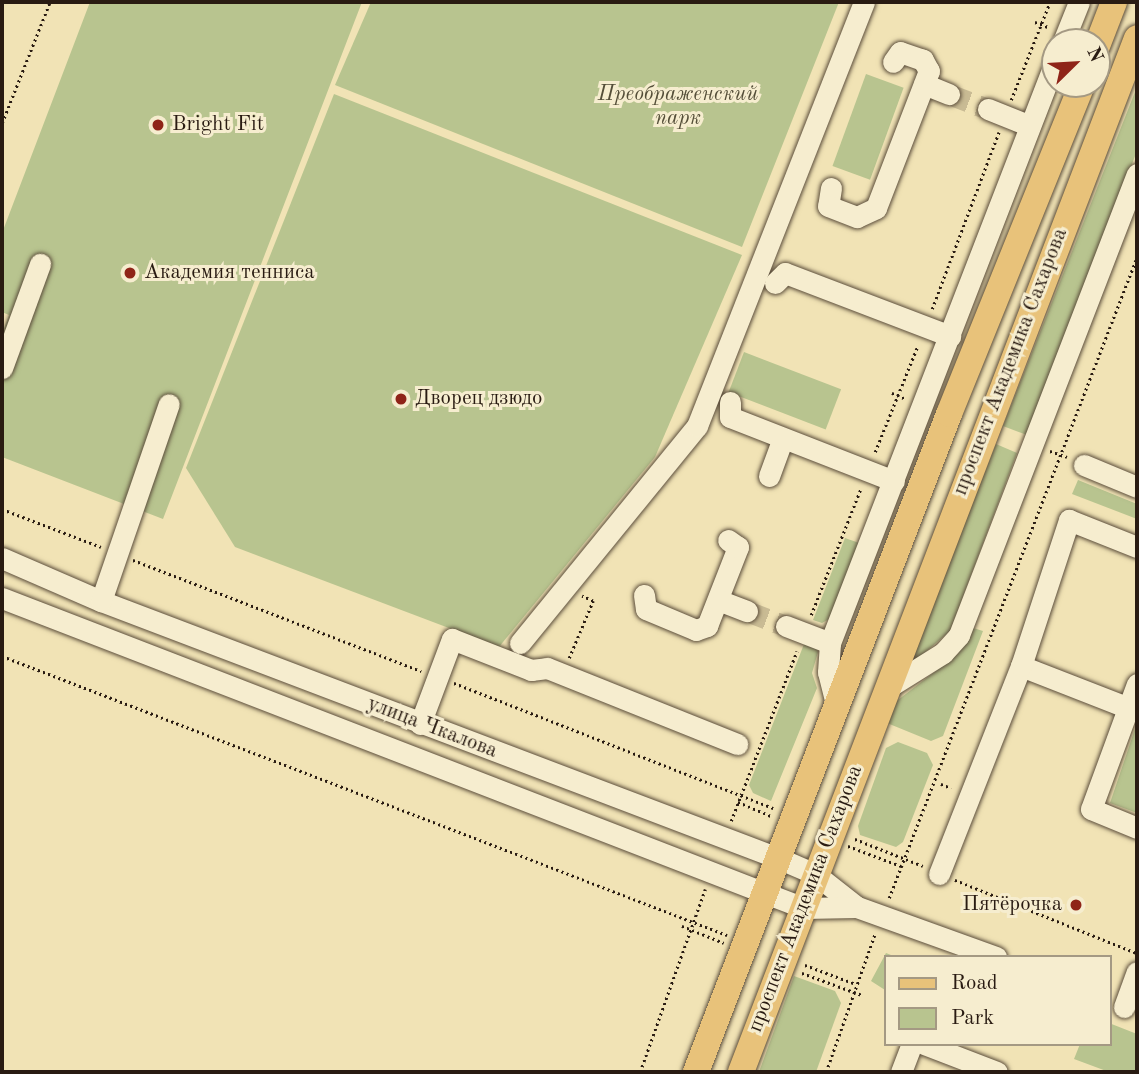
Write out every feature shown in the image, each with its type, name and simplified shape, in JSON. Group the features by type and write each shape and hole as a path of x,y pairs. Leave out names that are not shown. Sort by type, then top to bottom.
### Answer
{"main road":[{"path":"1104,28 1115,2"},
{"name":"проспект Академика Сахарова","path":"741,1072 1137,38"},
{"name":"проспект Академика Сахарова","path":"696,1072 1077,98"}],"street":[{"path":"520,643 697,426 864,2"},
{"path":"1069,28 1079,2"},
{"path":"831,188 828,206 857,217 876,208 929,71 923,61 900,52 893,62"},
{"path":"924,84 950,94"},
{"path":"837,708 828,672 830,643 1041,97"},
{"path":"996,112 1030,125"},
{"path":"887,688 943,653 958,635 1137,174"},
{"path":"2,368 40,264"},
{"path":"775,283 785,273 950,336"},
{"path":"730,402 730,416 894,481"},
{"path":"101,601 169,404"},
{"path":"769,476 783,438"},
{"path":"1084,465 1137,487"},
{"path":"939,874 1021,666 1069,520 1137,547"},
{"path":"644,595 646,609 696,630 707,626 738,547 728,540"},
{"name":"улица Чкалова","path":"2,558 101,601 723,840 778,858 815,874 857,907"},
{"name":"улица Чкалова","path":"2,598 804,908 857,907 883,914 991,955"},
{"path":"718,600 747,611"},
{"path":"795,630 830,643"},
{"path":"420,724 452,639 531,670 547,668 737,744"},
{"path":"1021,666 1129,708"},
{"path":"1137,684 1091,809 1137,828"},
{"path":"1124,1007 1137,972"},
{"path":"901,1072 911,1046"},
{"path":"929,1046 997,1072"}],"path":[{"path":"2,123 50,2"},
{"path":"723,840 741,795 795,630 868,471 925,327 996,112 1050,2"},
{"path":"826,1072 883,914 1137,257"},
{"path":"200,585 795,816"},
{"path":"565,590 593,601 567,661"},
{"path":"2,656 692,923"},
{"path":"640,1072 711,873"},
{"path":"939,874 1137,953"}],"green space":[{"name":"Академия тенниса","path":"90,2 362,2 163,519 2,457 2,334 9,315 2,312 2,233"},
{"name":"Преображенский парк","path":"371,2 839,2 742,247 335,85"},
{"path":"866,74 904,88 870,180 832,166"},
{"path":"1137,87 1137,151 1027,435 1003,426"},
{"path":"334,94 742,255 655,457 499,647 235,547 186,468"},
{"path":"744,352 841,389 826,429 729,392"},
{"path":"996,444 1017,453 950,631 915,661 911,659"},
{"path":"1078,480 1137,504 1137,519 1072,494"},
{"path":"845,538 862,544 831,618 822,623 813,620"},
{"path":"970,627 983,631 943,736 931,741 887,723 894,703 958,654"},
{"path":"806,639 814,642 818,652 812,673 817,688 771,801 753,793 749,785"},
{"path":"1137,723 1137,813 1110,803"},
{"path":"898,742 927,753 933,765 903,842 896,847 860,835 858,826 886,748"},
{"path":"884,957 884,989 871,981"},
{"path":"794,976 835,991 841,1003 816,1072 759,1072"},
{"path":"1111,1024 1137,1034 1137,1072 1109,1072 1074,1059 1079,1046 1111,1046"}],"tunnel":[{"path":"949,94 988,109"},
{"path":"747,611 786,626"}],"place":[{"name":"Bright Fit","path":"158,125"},
{"name":"Академия тенниса","path":"130,273"},
{"name":"Дворец дзюдо","path":"401,399"},
{"name":"Пятёрочка","path":"1076,905"}]}
